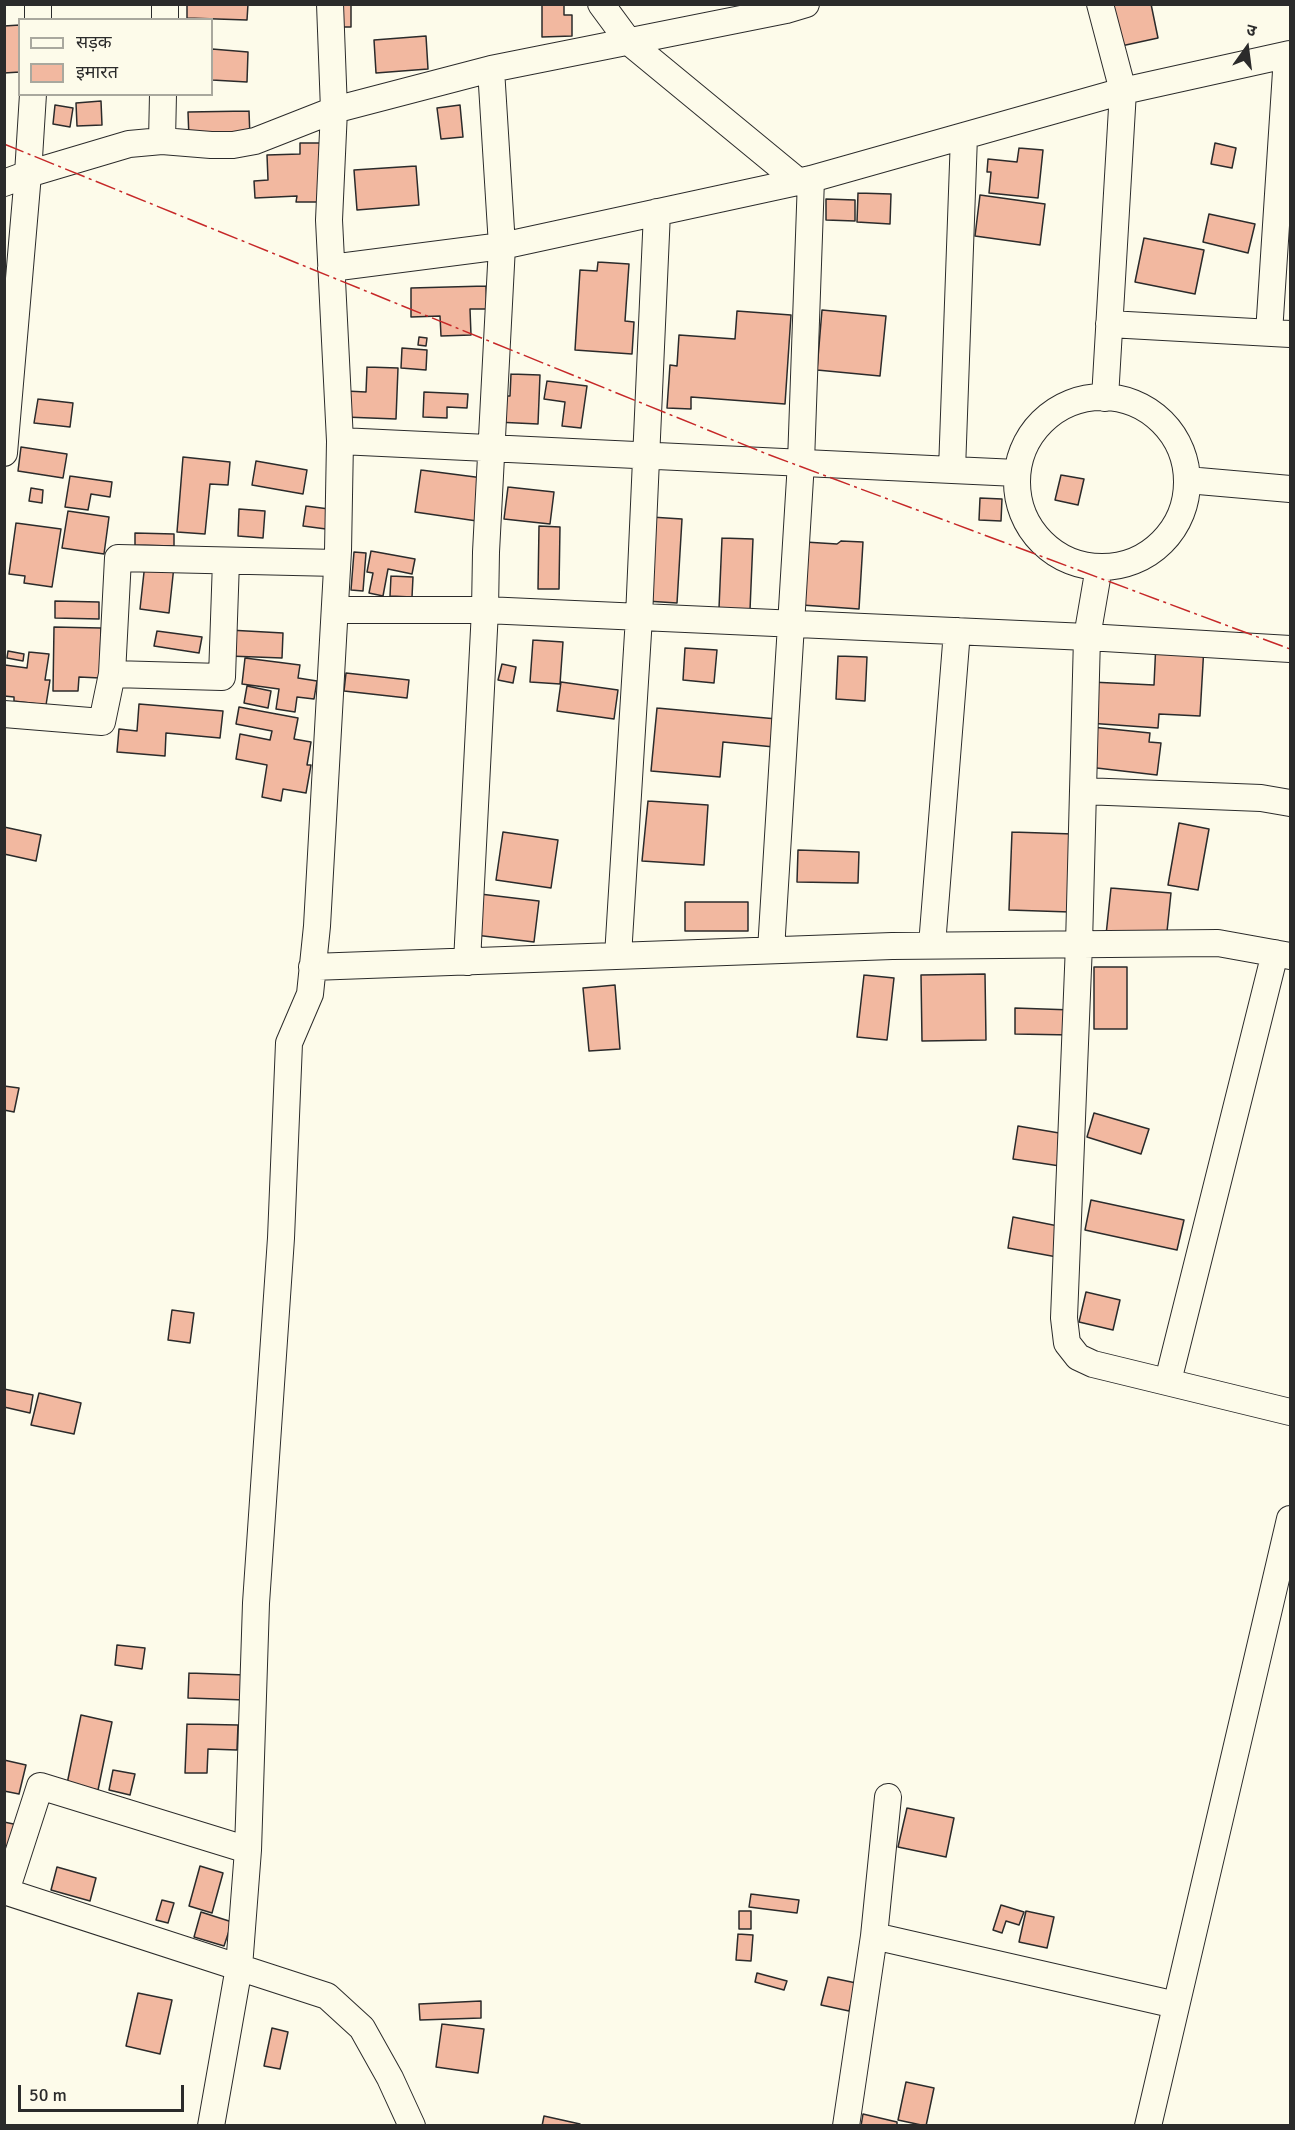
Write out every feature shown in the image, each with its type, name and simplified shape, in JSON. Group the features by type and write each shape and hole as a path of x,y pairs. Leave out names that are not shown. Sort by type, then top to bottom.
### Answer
{"street":[{"path":"211,2126 239,1967 248,1850 256,1603 281,1238 289,1043 310,994 318,914 335,610 340,441 329,220 334,110 330,4"},
{"path":"601,4 629,42 805,181"},
{"path":"16,178 129,144 162,141 233,145 255,141 334,110 490,69 786,10 806,4"},
{"path":"1100,4 1123,91 1105,398"},
{"path":"331,268 502,246 805,181 1123,91 1289,55 1280,333 1109,324"},
{"path":"467,962 502,246 490,69"},
{"path":"5,444 16,178 33,96"},
{"path":"162,141 163,96"},
{"path":"952,470 964,136"},
{"path":"771,950 801,462 805,181"},
{"path":"618,956 639,617 657,212"},
{"path":"1087,398 1116,398 1144,408 1167,426 1182,451 1187,480 1183,508 1169,534 1148,554 1123,564 1099,567 1069,560 1046,546 1029,525 1018,500 1017,473 1024,447 1038,425 1059,407 1087,398"},
{"path":"340,441 1017,473"},
{"path":"1187,480 1290,489"},
{"path":"4,714 102,722 112,674 118,558 337,563"},
{"path":"112,674 222,676 226,561"},
{"path":"1099,567 1087,637 1079,944 1064,1318 1067,1342 1078,1357 1093,1364 1290,1412"},
{"path":"335,610 485,610 1087,637 1290,649"},
{"path":"932,945 957,631"},
{"path":"1083,791 1261,798 1290,803"},
{"path":"312,967 932,945 1218,943 1283,955 1168,1381"},
{"path":"1148,2126 1290,1519"},
{"path":"248,1850 40,1785 5,1891 327,1996 362,2028 390,2078 412,2126"},
{"path":"846,2126 874,1936 888,1797"},
{"path":"874,1936 1176,2006"}],"building":[{"path":"187,4 248,4 247,20 187,18"},
{"path":"334,4 351,4 351,27 335,27"},
{"path":"542,4 564,4 564,15 572,15 572,36 542,37"},
{"path":"1103,4 1151,4 1158,38 1112,48"},
{"path":"18,25 18,72 4,73 4,26"},
{"path":"426,36 428,69 376,73 374,40"},
{"path":"213,49 248,52 247,82 213,80"},
{"path":"101,101 102,125 77,126 76,103"},
{"path":"55,105 73,108 70,127 53,124"},
{"path":"460,105 463,137 441,139 437,108"},
{"path":"249,111 250,138 189,139 188,112"},
{"path":"300,143 321,143 322,202 296,202 297,196 255,198 254,181 268,180 267,155 300,154"},
{"path":"1215,143 1236,148 1232,168 1211,164"},
{"path":"1019,148 1043,150 1038,198 989,193 991,172 987,172 988,159 1017,162"},
{"path":"416,166 419,205 357,210 354,170"},
{"path":"858,193 891,194 890,224 857,222"},
{"path":"980,195 1045,204 1040,245 975,236"},
{"path":"826,199 855,200 855,221 826,220"},
{"path":"1209,214 1255,224 1248,253 1203,242"},
{"path":"1144,238 1204,250 1195,294 1135,282"},
{"path":"598,262 629,264 625,321 634,322 632,354 575,350 580,270 597,271"},
{"path":"486,286 487,309 470,309 471,335 441,336 440,316 411,317 411,288"},
{"path":"822,310 886,316 880,376 817,370"},
{"path":"737,311 791,315 785,404 691,397 691,409 667,408 670,365 677,366 679,335 735,339"},
{"path":"419,337 427,338 426,346 418,345"},
{"path":"402,348 427,350 426,370 401,368"},
{"path":"367,367 398,368 396,419 345,417 346,391 366,392"},
{"path":"511,374 540,375 538,424 496,422 498,396 510,396"},
{"path":"547,381 587,386 581,428 562,426 565,402 544,399"},
{"path":"424,392 468,394 467,408 447,407 447,418 423,417"},
{"path":"38,399 73,403 70,427 34,423"},
{"path":"21,447 67,454 63,478 18,471"},
{"path":"183,457 230,462 228,485 210,484 205,534 177,532"},
{"path":"256,461 307,470 303,494 252,485"},
{"path":"421,470 483,478 477,521 415,512"},
{"path":"1061,475 1084,479 1078,505 1055,500"},
{"path":"70,476 112,482 110,497 91,494 88,510 65,507"},
{"path":"508,487 554,492 550,524 504,519"},
{"path":"31,488 43,490 42,503 29,501"},
{"path":"980,498 1002,499 1001,521 979,520"},
{"path":"306,506 329,509 326,529 303,526"},
{"path":"239,509 265,511 263,538 238,536"},
{"path":"68,511 109,517 104,554 62,548"},
{"path":"651,517 682,519 677,603 646,601"},
{"path":"16,523 61,529 52,587 24,583 25,576 9,574"},
{"path":"539,526 560,527 559,589 538,589"},
{"path":"135,533 174,534 174,546 135,545"},
{"path":"722,538 753,539 750,610 719,608"},
{"path":"841,541 863,542 859,609 802,605 805,542 837,544"},
{"path":"371,551 415,559 412,574 388,569 383,596 369,593 373,573 367,572"},
{"path":"354,552 366,553 363,591 351,590"},
{"path":"145,563 174,566 169,613 140,609"},
{"path":"391,576 413,577 412,597 390,596"},
{"path":"55,601 99,602 99,619 55,618"},
{"path":"54,627 101,628 100,678 79,677 78,691 53,691"},
{"path":"229,630 283,633 282,658 229,656"},
{"path":"157,631 202,637 199,653 154,646"},
{"path":"533,640 563,642 560,684 530,682"},
{"path":"1156,642 1204,646 1200,716 1159,714 1158,728 1088,723 1091,682 1154,685"},
{"path":"685,648 717,650 714,683 683,680"},
{"path":"8,651 24,654 23,661 7,658"},
{"path":"29,652 49,654 45,680 50,680 46,705 14,701 14,697 4,696 5,665 27,668"},
{"path":"838,656 867,657 865,701 836,699"},
{"path":"245,658 300,665 298,678 317,681 314,699 297,697 295,712 276,709 279,689 242,684"},
{"path":"502,664 516,667 513,683 498,680"},
{"path":"346,673 409,680 407,698 344,691"},
{"path":"561,682 618,690 614,719 557,711"},
{"path":"247,686 271,691 268,708 244,703"},
{"path":"139,704 223,711 220,738 166,733 165,756 117,752 119,729 137,731"},
{"path":"239,707 298,718 294,739 311,742 307,765 311,765 306,793 283,789 281,801 262,797 267,765 236,759 240,734 270,740 272,731 236,724"},
{"path":"657,708 777,719 774,747 723,742 720,777 651,771"},
{"path":"1092,727 1150,733 1149,742 1161,743 1157,775 1088,767"},
{"path":"648,801 708,805 704,865 642,861"},
{"path":"1179,823 1209,829 1198,890 1168,885"},
{"path":"4,827 41,835 36,861 4,854"},
{"path":"503,832 558,840 551,888 496,880"},
{"path":"1012,832 1073,834 1070,912 1009,910"},
{"path":"798,850 859,852 858,883 797,882"},
{"path":"1111,888 1171,893 1166,941 1106,935"},
{"path":"480,894 539,901 534,942 475,935"},
{"path":"685,902 748,902 748,931 685,931"},
{"path":"1094,967 1127,967 1127,1029 1094,1029"},
{"path":"985,974 986,1040 922,1041 921,975"},
{"path":"864,975 894,978 887,1040 857,1037"},
{"path":"615,985 620,1049 589,1051 583,988"},
{"path":"1015,1008 1072,1010 1072,1035 1015,1034"},
{"path":"4,1086 19,1088 14,1112 4,1110"},
{"path":"1094,1113 1149,1129 1141,1154 1087,1137"},
{"path":"1018,1126 1065,1134 1060,1166 1013,1159"},
{"path":"1091,1200 1184,1220 1177,1250 1085,1230"},
{"path":"1013,1217 1063,1227 1057,1257 1008,1248"},
{"path":"1086,1292 1120,1300 1113,1330 1079,1322"},
{"path":"172,1310 194,1313 190,1343 168,1340"},
{"path":"4,1389 33,1395 30,1413 4,1407"},
{"path":"39,1393 81,1403 74,1434 31,1425"},
{"path":"117,1645 145,1648 142,1669 115,1665"},
{"path":"189,1673 246,1675 245,1700 188,1698"},
{"path":"81,1715 112,1722 98,1790 67,1784"},
{"path":"187,1724 238,1725 237,1750 208,1749 207,1773 185,1773"},
{"path":"4,1760 26,1765 19,1794 4,1791"},
{"path":"113,1770 135,1774 130,1795 109,1790"},
{"path":"907,1808 954,1818 946,1857 898,1847"},
{"path":"4,1822 23,1826 18,1849 4,1846"},
{"path":"200,1866 223,1873 212,1913 189,1906"},
{"path":"57,1867 96,1878 90,1901 51,1890"},
{"path":"751,1894 799,1900 797,1913 749,1907"},
{"path":"162,1900 174,1903 168,1923 156,1920"},
{"path":"1001,1905 1024,1912 1019,1925 1006,1921 1002,1933 993,1930"},
{"path":"739,1911 751,1911 751,1929 739,1929"},
{"path":"1026,1911 1054,1917 1047,1948 1019,1942"},
{"path":"201,1912 232,1922 224,1946 194,1937"},
{"path":"738,1934 753,1935 751,1961 736,1960"},
{"path":"757,1973 787,1981 784,1990 755,1982"},
{"path":"828,1977 856,1983 849,2011 821,2005"},
{"path":"138,1993 172,2000 160,2054 126,2046"},
{"path":"481,2001 481,2018 420,2020 419,2004"},
{"path":"442,2024 484,2029 478,2073 436,2067"},
{"path":"272,2028 288,2032 280,2069 264,2066"},
{"path":"906,2082 934,2088 926,2126 898,2120"},
{"path":"863,2114 897,2122 897,2126 861,2126"},
{"path":"544,2116 580,2124 580,2126 542,2126"}],"power":[{"path":"4,144 767,454 1290,649"}]}
